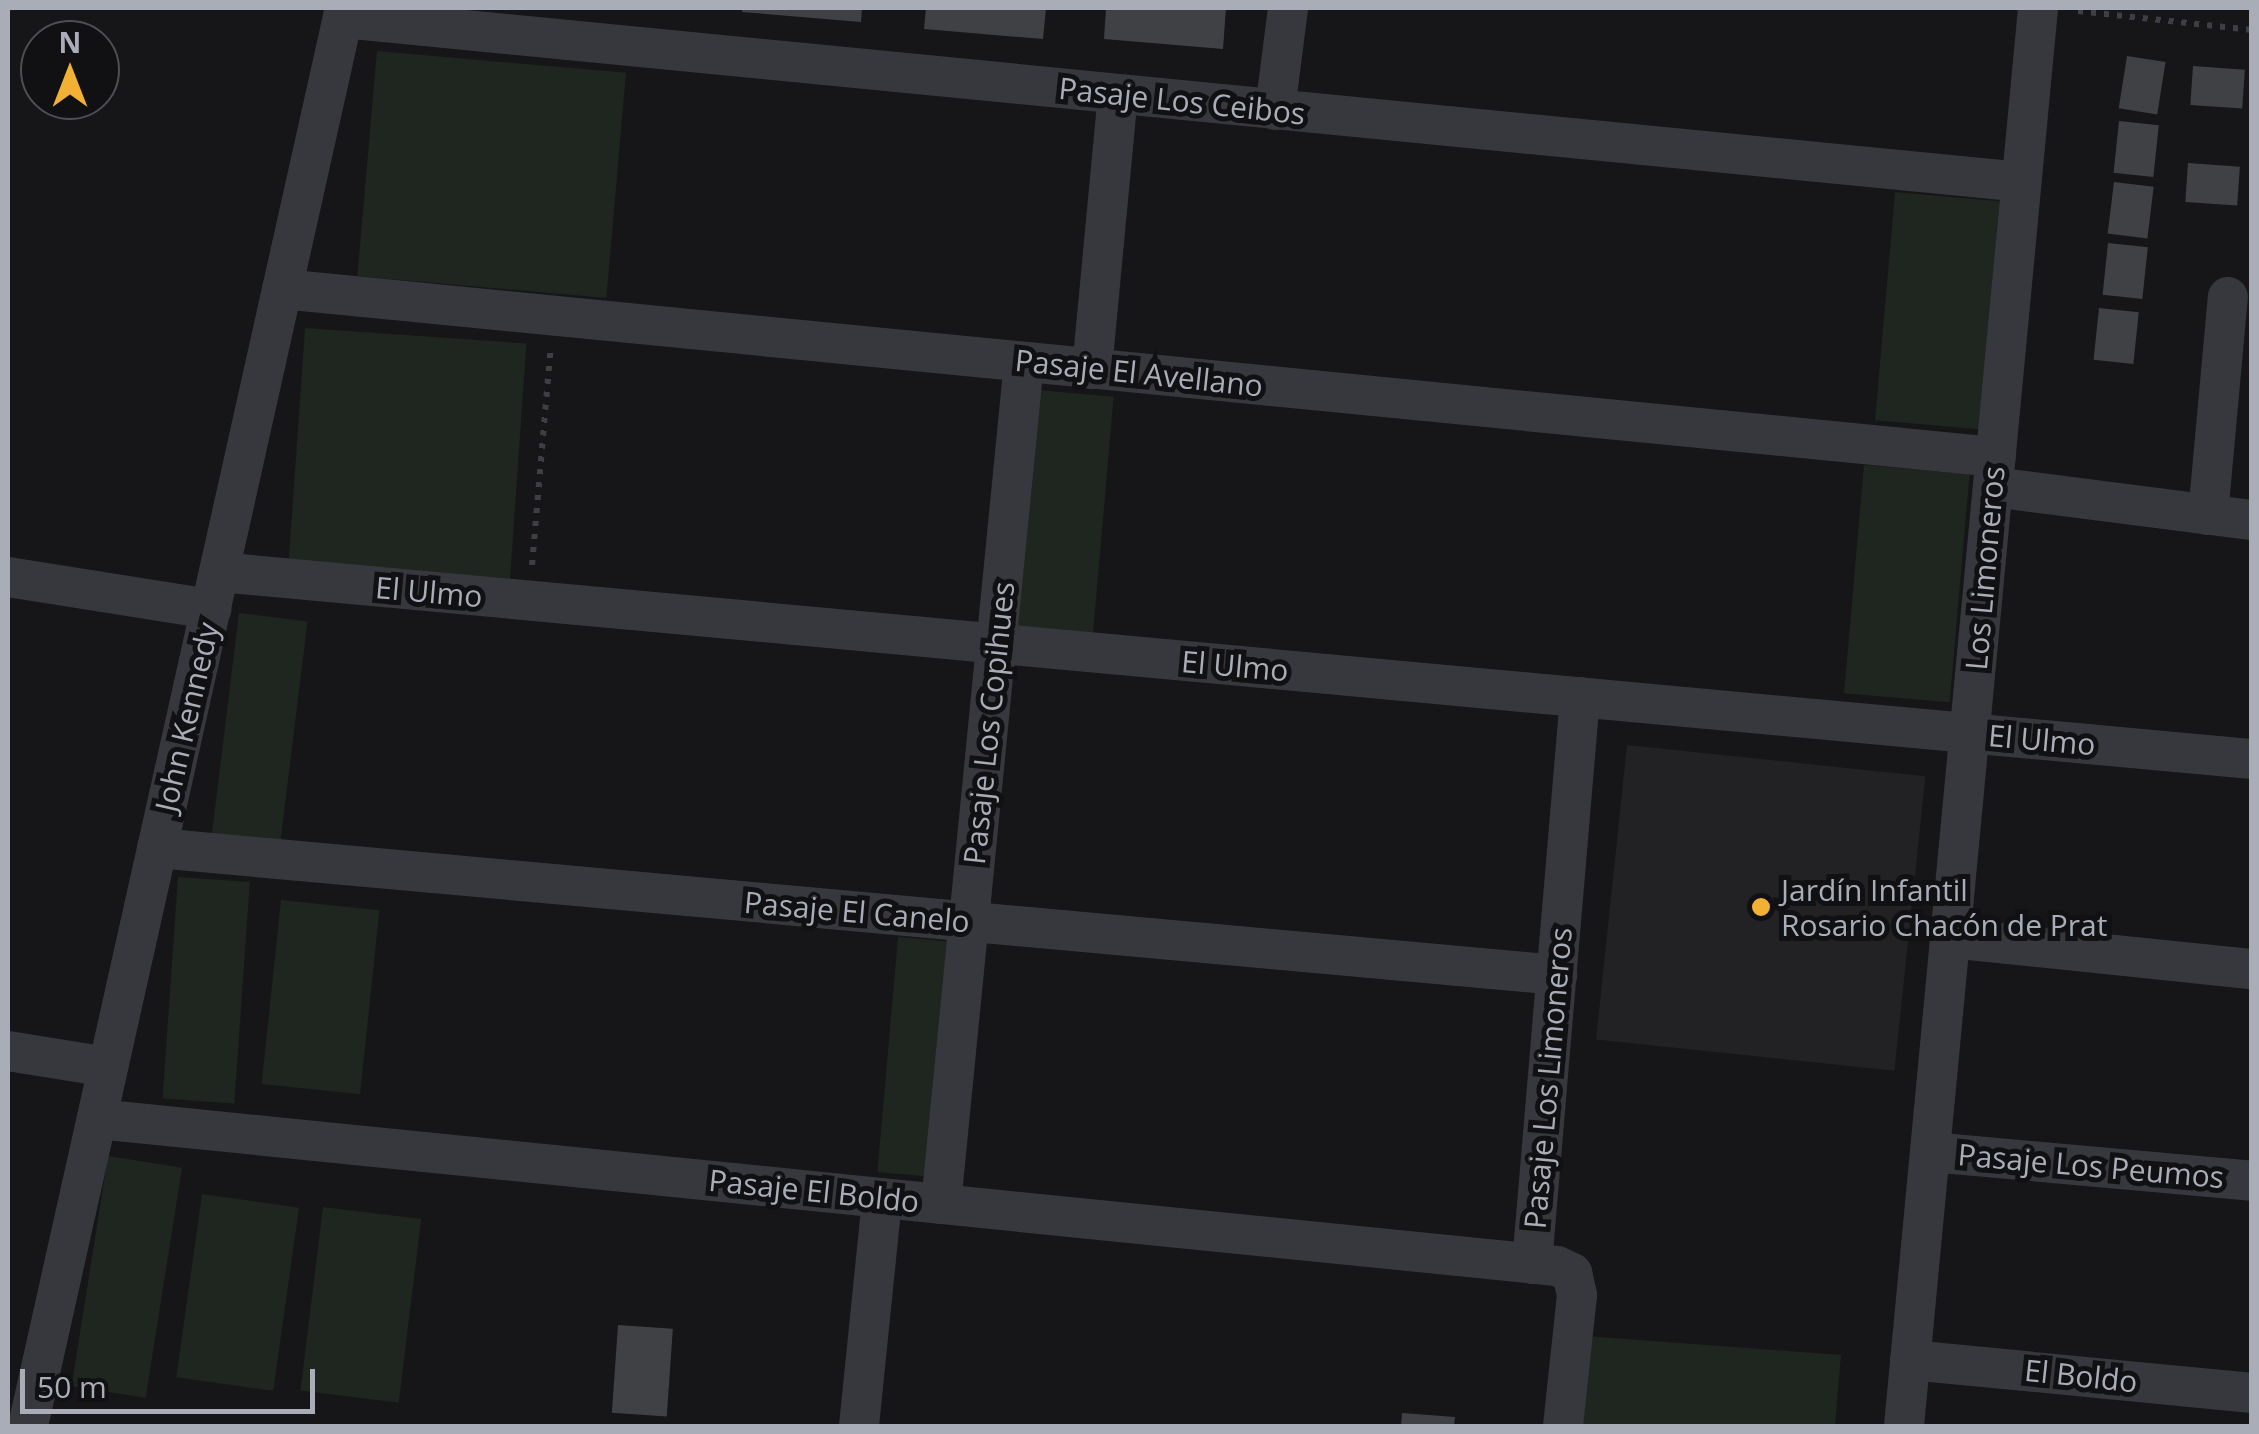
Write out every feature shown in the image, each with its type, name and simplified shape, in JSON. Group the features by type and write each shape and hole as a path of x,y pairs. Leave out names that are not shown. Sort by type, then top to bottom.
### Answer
{"street":[{"path":"1275,110 1288,8"},
{"name":"Los Limoneros","path":"1904,1426 2021,182 2052,8"},
{"name":"Pasaje Los Ceibos","path":"344,13 1275,110 2021,182"},
{"name":"John Kennedy","path":"28,1426 344,13"},
{"path":"1092,369 1118,94"},
{"name":"Pasaje El Avellano","path":"282,289 1092,369 1994,472 2208,515 2252,520"},
{"path":"2208,515 2228,297"},
{"name":"Pasaje Los Copihues","path":"941,1204 1024,362"},
{"name":"El Ulmo","path":"8,578 530,601 2252,760"},
{"name":"Pasaje Los Limoneros","path":"1563,1426 1576,1283 1572,1274 1557,1266 1532,1264 1580,698"},
{"name":"Pasaje El Canelo","path":"157,848 1557,975"},
{"path":"1950,938 2252,969"},
{"path":"8,1051 108,1067"},
{"name":"Pasaje El Boldo","path":"97,1118 1532,1264"},
{"name":"Pasaje Los Peumos","path":"1930,1152 2252,1181"},
{"path":"859,1426 882,1198"},
{"name":"El Boldo","path":"1910,1360 2252,1393"}],"path":[{"path":"2052,8 2252,30"},
{"path":"530,601 554,316"}],"shaded area":[{"path":"377,51 626,73 606,298 357,276"},
{"path":"1895,192 2000,201 1980,429 1875,420"},
{"path":"305,328 526,343 510,580 288,564"},
{"path":"1037,390 1114,397 1092,640 1016,633"},
{"path":"1864,465 1970,474 1950,702 1844,693"},
{"path":"239,613 307,621 280,845 212,836"},
{"name":"Jardín Infantil Rosario Chacón de Prat","path":"1627,745 1925,776 1894,1071 1596,1039"},
{"path":"178,877 250,882 234,1103 163,1098"},
{"path":"281,900 379,910 360,1094 262,1084"},
{"path":"898,937 954,942 933,1177 877,1172"},
{"path":"108,1156 182,1168 146,1398 72,1386"},
{"path":"202,1194 299,1208 273,1391 176,1377"},
{"path":"323,1207 421,1219 399,1403 300,1391"},
{"path":"1560,1334 1841,1355 1835,1426 1553,1426"}],"building":[{"path":"742,8 862,8 861,22 742,12"},
{"path":"926,8 1046,8 1043,39 924,29"},
{"path":"1106,8 1226,8 1223,49 1104,39"},
{"path":"2127,56 2166,62 2157,114 2119,108"},
{"path":"2193,66 2245,70 2242,109 2190,105"},
{"path":"2119,121 2159,125 2153,177 2114,173"},
{"path":"2188,163 2240,167 2237,206 2185,202"},
{"path":"2114,182 2154,187 2147,238 2108,234"},
{"path":"2108,243 2148,247 2142,299 2103,295"},
{"path":"2099,308 2139,312 2133,364 2094,360"},
{"path":"618,1325 673,1329 667,1417 612,1413"},
{"path":"1402,1413 1455,1417 1454,1426 1401,1426"}],"place":[{"name":"Jardín Infantil Rosario Chacón de Prat","path":"1761,907"}]}
